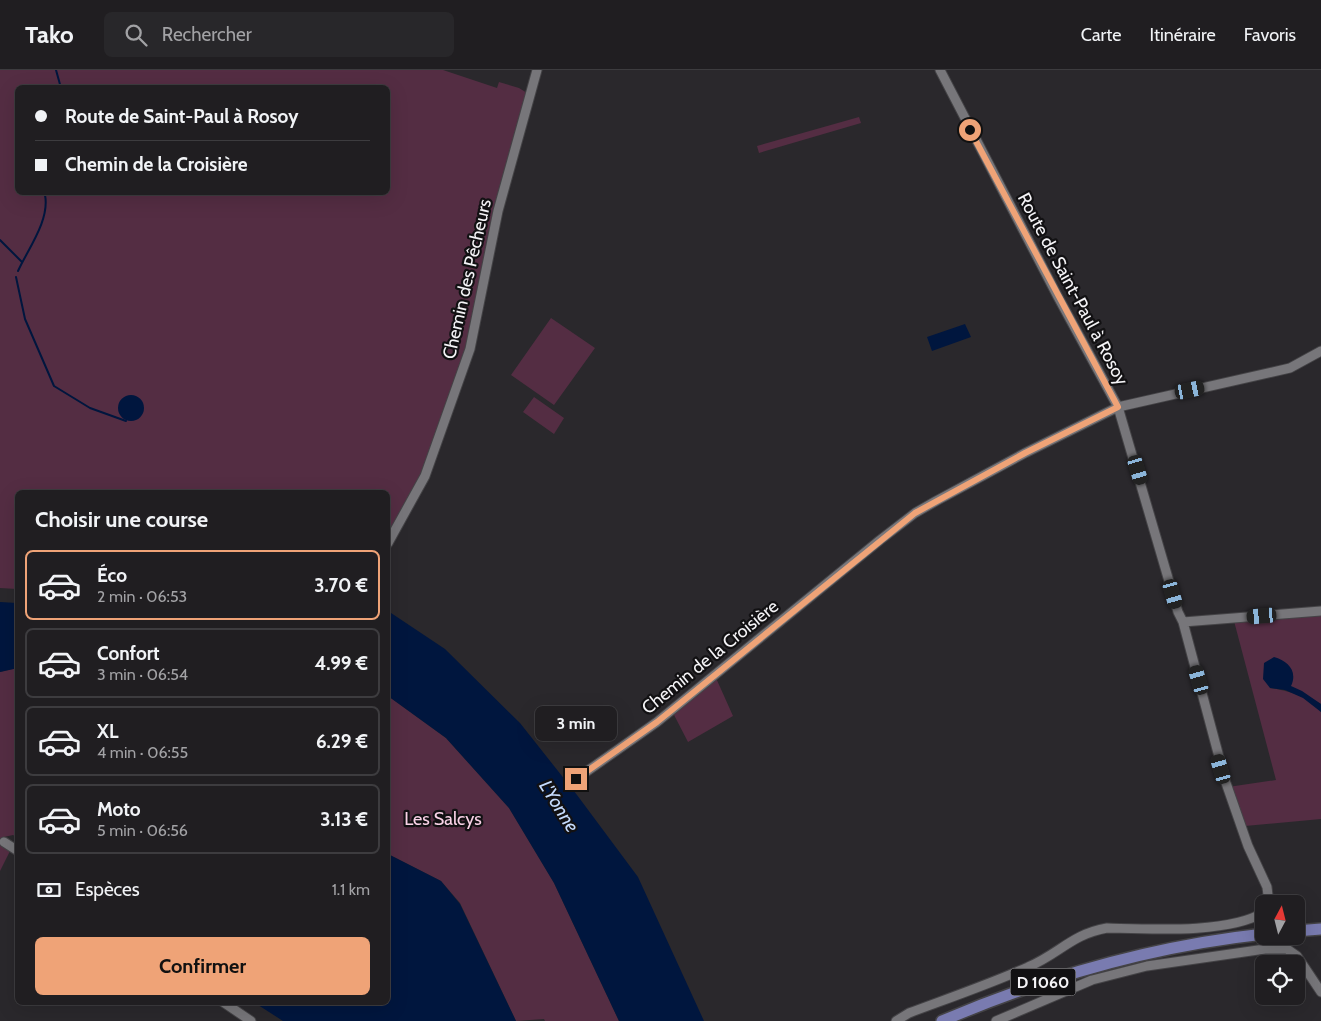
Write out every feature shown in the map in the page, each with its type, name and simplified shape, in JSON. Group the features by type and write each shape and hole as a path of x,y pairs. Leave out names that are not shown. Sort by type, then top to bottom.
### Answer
{"main road":[{"path":"1305,930 1321,929"},
{"name":"D 1060","path":"942,1021 1017,991 1108,963 1174,947 1255,935"}],"street":[{"name":"Chemin des Pêcheurs","path":"390,539 425,476 472,342 498,211 537,70"},
{"name":"Route de Saint-Paul à Rosoy","path":"940,70 1058,297 1118,407 1178,612 1183,622 1226,783 1248,846 1267,887 1267,895"},
{"name":"Chemin de la Croisière","path":"576,779 657,722 915,513 1025,453 1118,407 1290,368 1321,351"},
{"path":"1183,622 1321,611"},
{"path":"4,842 15,849"},
{"path":"896,1021 909,1012 1030,966 1068,942 1093,931 1107,928 1199,927 1235,923 1255,917"},
{"path":"996,1021 1092,980 1147,966 1265,949 1287,949 1298,956 1321,992"},
{"path":"228,1005 252,1021"}],"green space":[{"path":"0,70 443,70 497,88 499,82 519,88 527,93 473,333 424,474 390,532 390,490 15,490 15,589 0,588"},
{"path":"859,117 861,123 759,153 757,146"},
{"path":"551,318 595,348 554,405 511,375"},
{"path":"534,397 564,418 554,434 523,412"},
{"path":"1321,612 1321,704 1298,690 1280,687 1270,688 1283,690 1305,698 1321,712 1321,819 1245,826 1228,787 1276,780 1234,621"},
{"path":"15,668 15,836 4,837 3,840 11,849 0,871 0,672"},
{"path":"716,678 733,716 688,742 673,713"},
{"name":"Les Salcys","path":"390,697 446,738 509,808 554,883 619,1021 545,1021 544,1019 516,1021 460,903 441,881 390,855"}],"water":[{"path":"965,324 971,337 932,351 927,337"},
{"path":"131,395 140,399 144,408 140,417 131,421 122,417 118,408 122,399"},
{"path":"0,602 15,603 15,669 0,672"},
{"name":"L'Yonne","path":"390,612 445,649 520,723 577,795 638,877 704,1021 619,1021 554,883 509,808 446,738 390,697"},
{"path":"1274,657 1284,661 1290,667 1293,676 1291,686 1321,704 1321,712 1303,698 1285,690 1270,688 1263,679 1264,663"},
{"path":"390,855 441,881 460,904 516,1021 283,1021 258,1005 390,1005"}],"waterway":[{"path":"56,70 60,85"},
{"path":"18,271 41,224 46,205 45,195"},
{"path":"0,240 22,262"},
{"path":"16,277 25,319 54,386 90,408 126,421"}],"route":[{"path":"576,779 657,722 915,513 1025,453 1118,407 970,130"}]}
